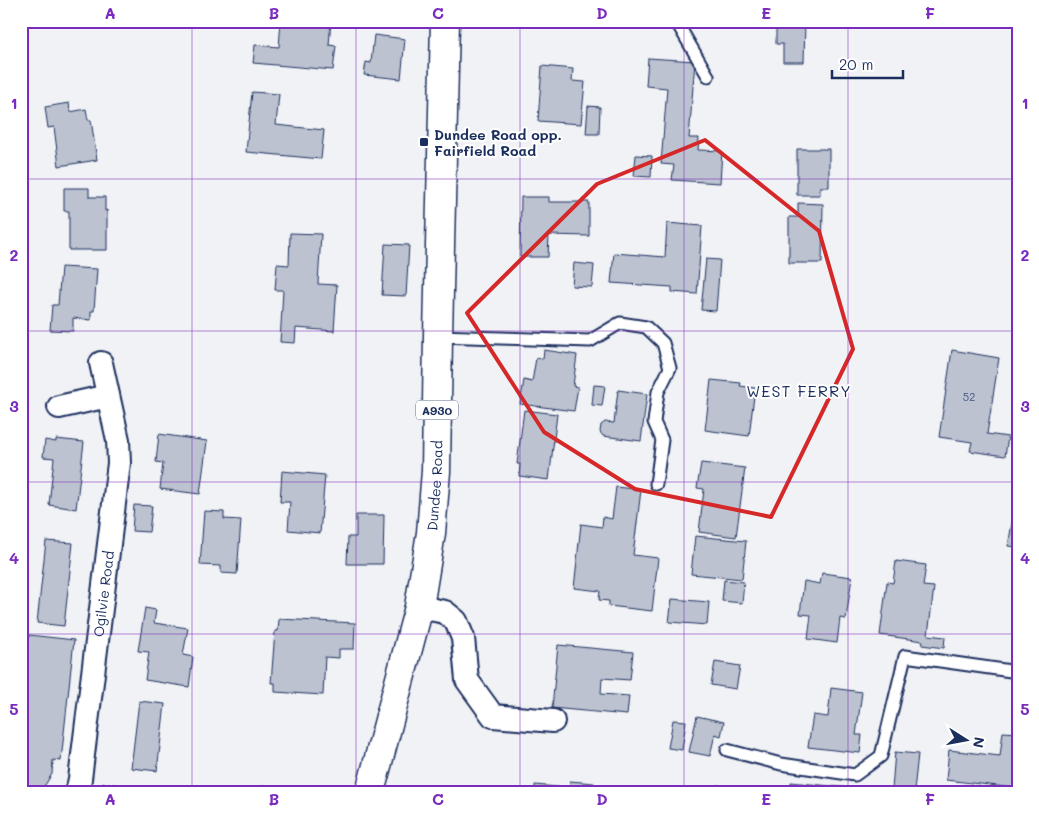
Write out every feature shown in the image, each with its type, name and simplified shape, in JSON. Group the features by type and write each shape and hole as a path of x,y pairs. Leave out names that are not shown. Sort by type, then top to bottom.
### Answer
{"main road":[{"name":"Dundee Road","path":"370,792 419,607 432,533 436,471 444,21"}],"street":[{"name":"Ogilvie Road","path":"79,785 118,463 118,440 101,363"},
{"path":"59,406 108,396"},
{"path":"419,607 445,612 456,620 463,638 467,680 493,716 553,721"}],"lane":[{"path":"676,21 708,76"},
{"path":"438,336 590,341 620,323 646,327 662,343 670,368 658,392 654,422 662,440 656,484"},
{"path":"727,750 781,764 855,775 881,756 904,656 1018,672"}],"path":[{"path":"79,785 154,792"},
{"path":"249,792 263,787 290,788"}],"highlighted area":[{"path":"705,140 819,231 853,349 771,517 635,489 544,432 467,313 597,184"}],"building":[{"path":"281,21 331,21 329,45 336,46 333,70 253,63 255,45 279,47"},
{"path":"776,21 805,21 804,62 783,62 783,44 776,44"},
{"path":"374,35 405,39 401,79 364,75 366,62 371,63"},
{"path":"648,58 695,61 689,138 699,138 698,150 722,151 720,183 672,180 674,165 661,164 667,88 646,86"},
{"path":"542,66 573,69 572,81 585,82 581,124 538,121"},
{"path":"252,92 279,94 276,125 324,130 321,159 246,152"},
{"path":"69,103 70,112 86,109 88,120 91,120 97,160 59,166 54,127 48,128 45,107"},
{"path":"588,106 600,107 599,134 586,134"},
{"path":"797,149 829,149 829,187 820,187 820,195 797,195"},
{"path":"636,155 652,156 651,177 634,176"},
{"path":"64,188 89,188 89,197 105,197 105,211 107,210 107,250 69,250 69,211 64,211"},
{"path":"521,197 549,197 549,202 589,202 589,236 549,235 548,257 520,257"},
{"path":"798,203 823,204 822,263 789,263 789,217 798,217"},
{"path":"667,223 702,226 697,294 672,292 672,287 611,283 614,253 665,257"},
{"path":"290,233 321,234 318,284 337,285 334,331 296,328 295,343 280,342 283,290 275,290 277,264 289,265"},
{"path":"385,244 409,245 406,296 382,295"},
{"path":"706,259 720,260 716,311 701,310"},
{"path":"574,263 594,265 592,287 572,286"},
{"path":"61,267 97,269 94,311 91,311 91,320 73,318 73,331 50,330 52,305 58,305"},
{"path":"544,350 577,355 573,386 578,387 574,411 520,404 524,380 532,382 536,358 543,359"},
{"path":"952,350 999,358 987,434 1008,437 1005,456 970,451 972,442 939,437"},
{"path":"711,380 741,383 740,386 755,388 749,436 705,430"},
{"path":"594,385 605,386 602,406 592,405"},
{"path":"618,390 647,394 641,441 603,436 600,432 601,425 605,422 614,423"},
{"path":"524,410 557,414 549,480 519,476 520,464 517,464"},
{"path":"159,434 207,441 200,494 160,489 163,463 156,462"},
{"path":"56,439 84,442 76,509 49,505 54,458 43,457 45,440 56,442"},
{"path":"701,463 745,468 736,537 699,532 704,489 697,488"},
{"path":"282,471 325,475 320,533 288,530 290,502 280,502"},
{"path":"616,487 641,490 633,555 658,558 652,611 609,606 609,601 599,600 600,591 574,588 581,524 602,527 603,517 612,519"},
{"path":"1018,489 1018,547 1008,546"},
{"path":"134,505 152,506 149,532 132,531"},
{"path":"204,511 224,512 224,519 241,520 237,574 221,573 221,566 200,565"},
{"path":"356,515 384,515 383,564 347,564 348,537 356,537"},
{"path":"695,536 746,541 742,579 691,574"},
{"path":"46,541 73,543 64,626 37,623"},
{"path":"896,561 926,565 923,586 934,587 928,635 945,637 944,648 922,645 923,641 880,635 887,582 893,583"},
{"path":"822,573 852,577 846,619 840,618 837,643 808,639 811,615 800,614 804,581 820,584"},
{"path":"724,580 744,582 742,603 722,601"},
{"path":"672,599 709,602 707,625 669,622"},
{"path":"145,608 156,610 154,623 188,628 183,655 193,657 189,687 145,680 149,652 138,651"},
{"path":"279,619 355,623 354,649 339,649 339,658 325,657 323,695 275,692 275,683 271,683 275,631 278,631"},
{"path":"29,635 74,640 61,761 53,760 52,774 45,785 33,792 21,792 21,700"},
{"path":"558,645 633,652 630,680 602,678 601,694 629,696 627,715 552,708"},
{"path":"715,662 740,666 736,689 711,685"},
{"path":"831,688 862,692 856,735 862,735 860,753 808,747 813,715 828,717"},
{"path":"139,701 165,704 157,771 131,768"},
{"path":"697,716 724,722 721,736 715,734 710,756 689,752"},
{"path":"673,720 686,721 682,750 668,748"},
{"path":"1003,732 1018,733 1018,774 1015,788 946,780 949,750 1000,756"},
{"path":"895,752 918,754 914,791 892,789"},
{"path":"570,781 594,783 594,792 535,792 535,785 569,788"},
{"path":"791,782 880,791 790,792"},
{"path":"717,785 778,792 716,792"}],"place":[{"name":"Dundee Road opp. Fairfield Road","path":"424,142"}],"district":[{"name":"WEST FERRY","path":"799,390"}]}
